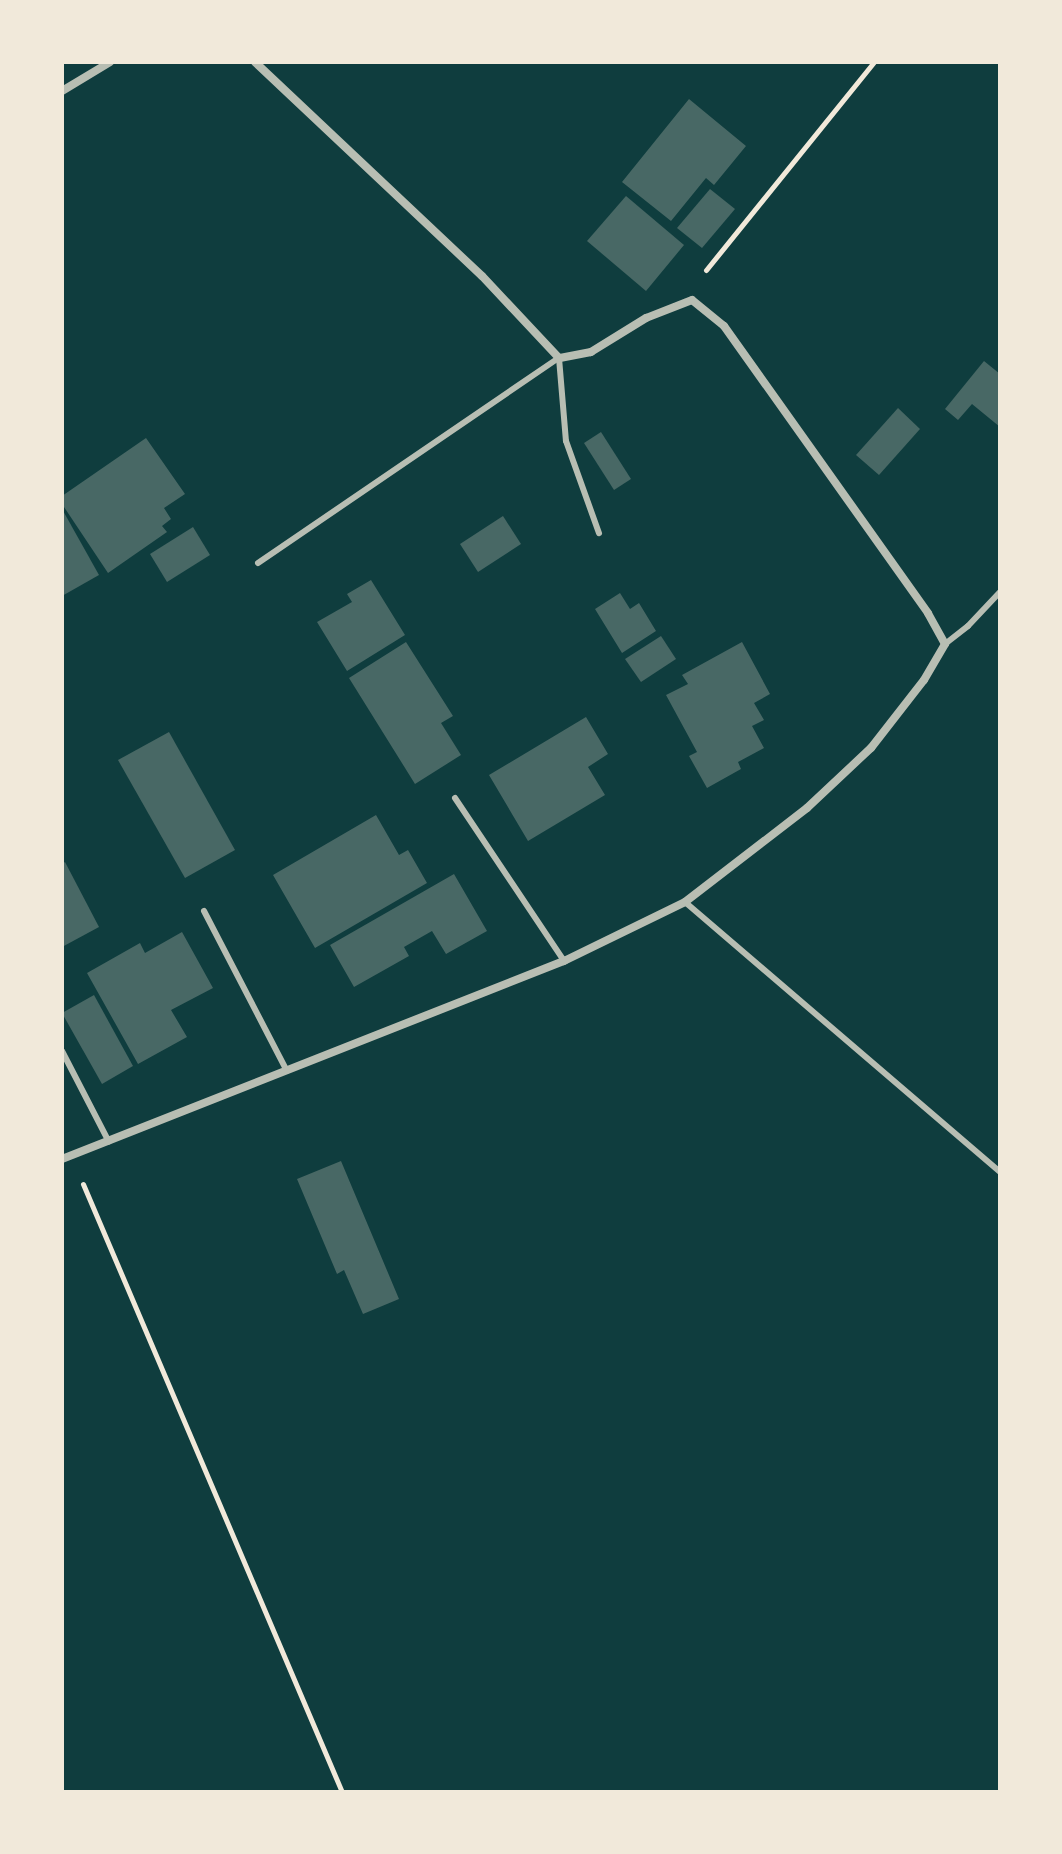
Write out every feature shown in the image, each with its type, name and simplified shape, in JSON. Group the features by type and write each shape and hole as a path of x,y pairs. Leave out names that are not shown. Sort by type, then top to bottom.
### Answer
{"street":[{"path":"62,91 110,62"},
{"path":"67,1158 564,961 685,902 807,808 871,748 924,680 945,644 928,613 724,326 692,300 646,318 591,352 559,358 482,276 255,62"}],"lane":[{"path":"258,563 559,358 566,441 599,533"},
{"path":"945,644 968,626 1000,592"},
{"path":"455,798 564,961"},
{"path":"685,902 1000,1172"},
{"path":"204,911 287,1072"},
{"path":"62,1051 109,1142"}],"path":[{"path":"692,300 700,277 874,62"},
{"path":"67,1158 342,1792"}],"building":[{"path":"689,99 746,146 714,185 706,178 671,221 622,182"},
{"path":"710,189 735,209 702,248 677,228"},
{"path":"626,196 684,245 646,291 587,241"},
{"path":"984,361 1000,374 1000,427 972,404 958,420 945,409"},
{"path":"898,408 920,429 879,475 856,455"},
{"path":"601,432 631,479 614,490 584,443"},
{"path":"146,438 185,494 164,508 171,519 162,526 167,532 108,573 62,504 62,496"},
{"path":"62,509 99,575 62,596"},
{"path":"503,516 521,544 478,572 460,544"},
{"path":"193,527 210,555 167,582 150,554"},
{"path":"371,580 405,635 347,671 317,622 352,602 347,594"},
{"path":"620,593 630,609 639,603 656,631 622,653 595,609"},
{"path":"661,636 676,659 641,682 625,659"},
{"path":"406,642 453,716 441,723 461,755 415,784 349,678"},
{"path":"742,642 770,694 754,703 764,720 752,726 764,748 738,762 741,769 707,788 689,756 697,752 666,695 688,684 682,675"},
{"path":"586,717 608,754 588,767 605,795 528,841 489,775"},
{"path":"169,732 235,850 185,878 118,760"},
{"path":"376,815 399,855 408,850 427,883 315,948 273,875"},
{"path":"65,862 99,927 62,947 62,864"},
{"path":"454,874 487,931 446,954 432,931 404,947 409,956 354,987 330,945"},
{"path":"182,932 213,988 171,1010 187,1037 138,1064 87,973 140,943 145,953"},
{"path":"94,995 133,1066 102,1084 62,1013"},
{"path":"341,1161 399,1299 363,1314 344,1270 337,1274 297,1179"}]}
